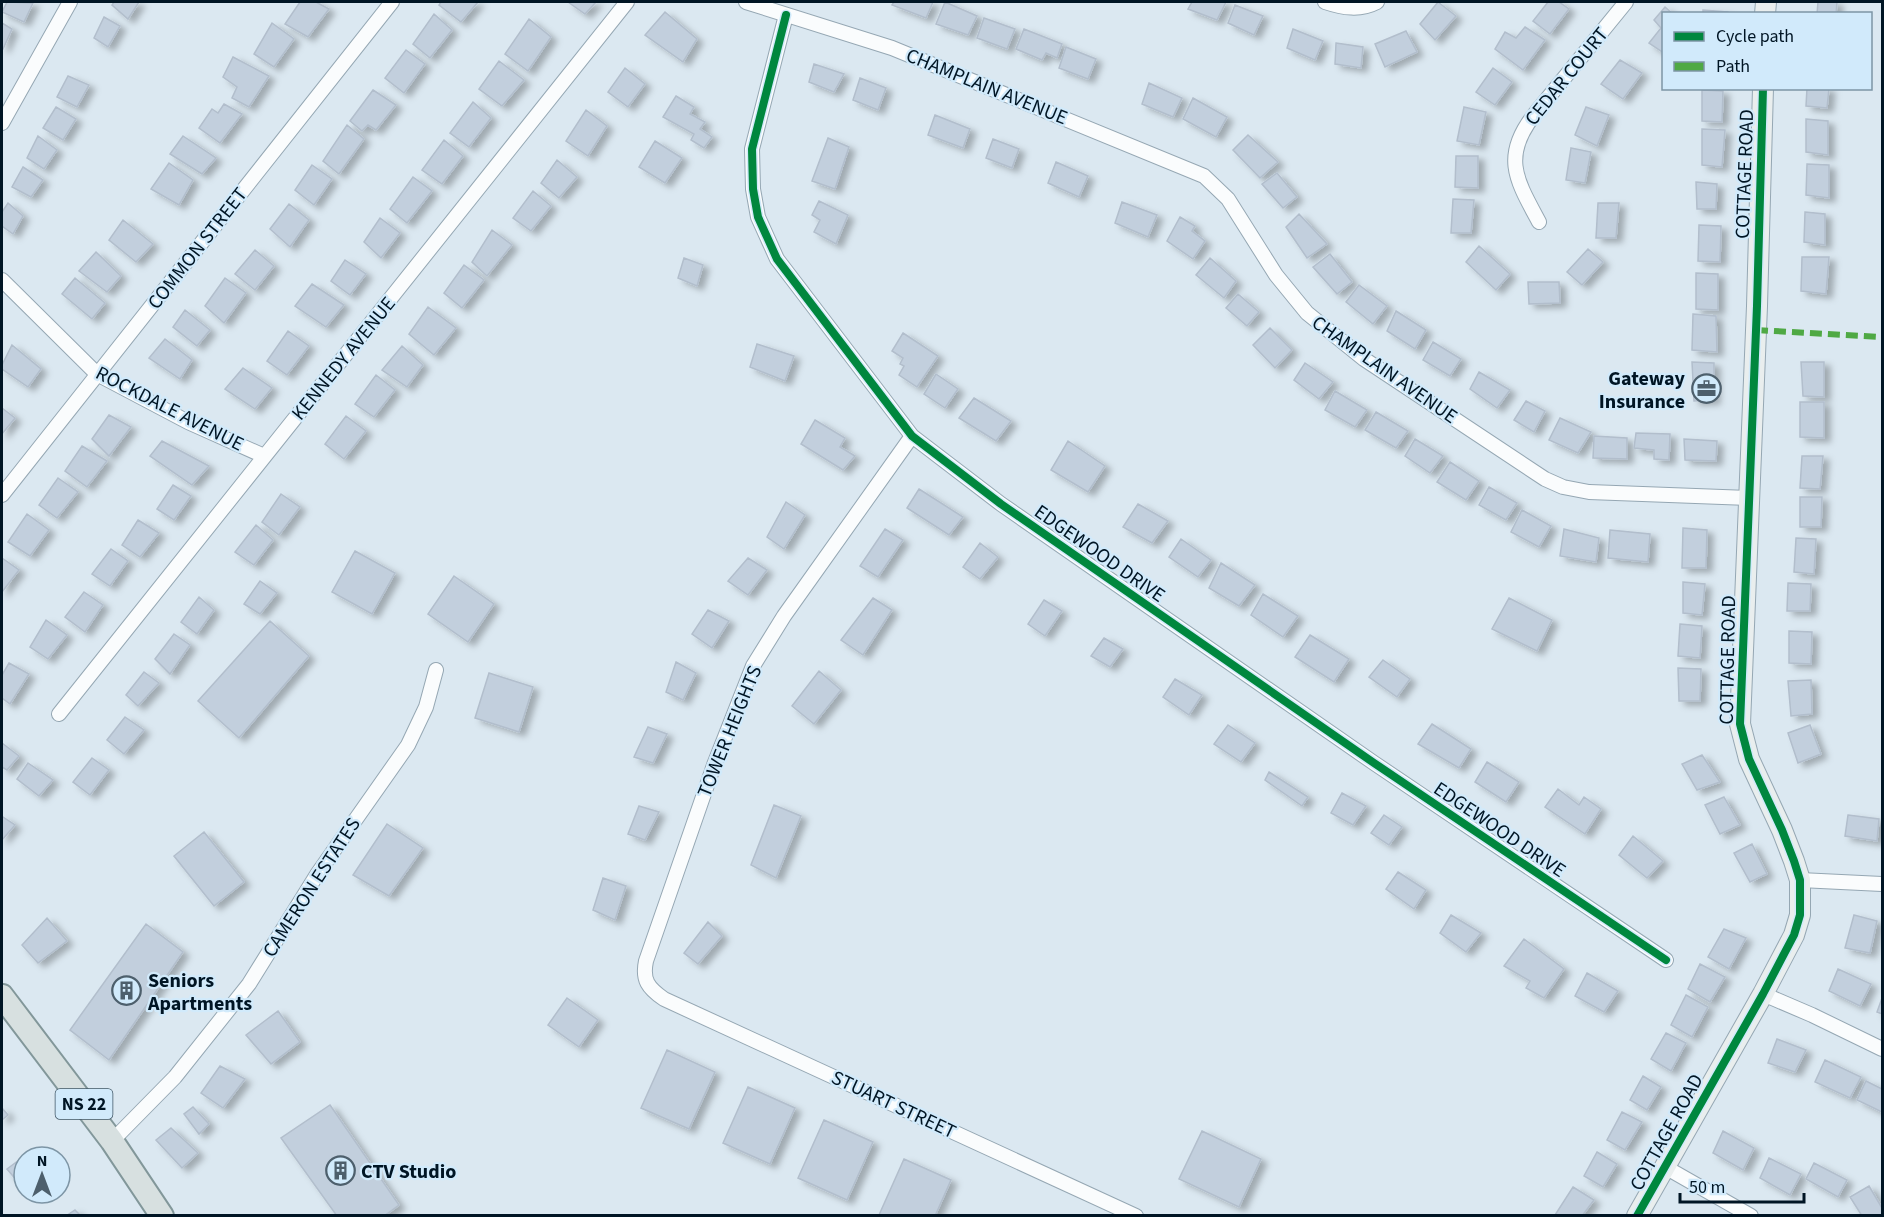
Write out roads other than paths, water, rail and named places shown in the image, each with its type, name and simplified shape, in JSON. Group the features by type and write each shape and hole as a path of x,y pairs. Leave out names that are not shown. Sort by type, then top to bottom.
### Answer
{"main road":[{"name":"NS 22","path":"2,996 112,1141 162,1215"}],"street":[{"path":"2,123 70,2"},
{"name":"COMMON STREET","path":"2,495 392,2"},
{"name":"KENNEDY AVENUE","path":"58,714 627,2"},
{"name":"CHAMPLAIN AVENUE","path":"746,2 892,48 1204,176 1228,199 1276,275 1306,313 1364,359 1545,479 1563,488 1588,492 1749,498"},
{"path":"1325,2 1355,8 1377,2"},
{"name":"CEDAR COURT","path":"1539,222 1518,183 1515,172 1520,135 1626,2"},
{"name":"EDGEWOOD DRIVE","path":"786,15 752,149 753,189 758,217 777,259 912,436 995,500 1074,555 1374,763 1666,960"},
{"name":"COTTAGE ROAD","path":"1638,1215 1763,994 1794,935 1801,908 1800,880 1782,830 1747,753 1740,724 1757,306 1763,90"},
{"name":"ROCKDALE AVENUE","path":"2,280 98,374 188,422 264,456"},
{"name":"TOWER HEIGHTS","path":"653,990 644,977 646,961 714,765 753,666 790,607 912,436"},
{"name":"CAMERON ESTATES","path":"112,1141 175,1077 249,984 318,873 408,745 426,707 436,670"},
{"path":"1800,880 1882,884"},
{"name":"STUART STREET","path":"653,990 664,999 1136,1215"},
{"path":"1763,994 1882,1049"},
{"path":"1665,1167 1751,1215"}],"place":[{"name":"Gateway Insurance","path":"1706,389"},
{"name":"Seniors Apartments","path":"127,991"},
{"name":"CTV Studio","path":"340,1171"}]}
